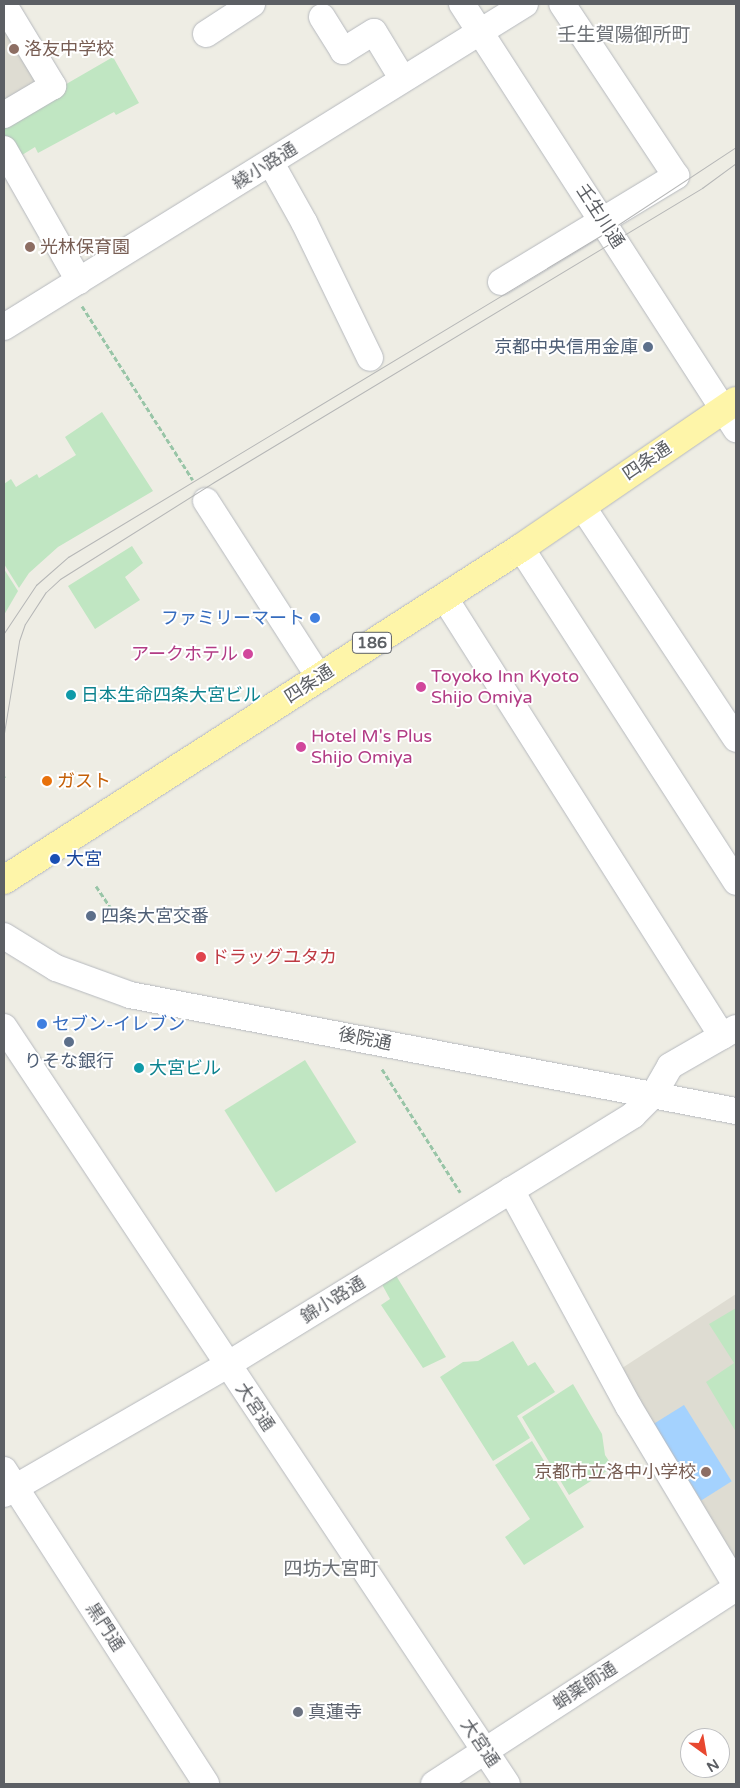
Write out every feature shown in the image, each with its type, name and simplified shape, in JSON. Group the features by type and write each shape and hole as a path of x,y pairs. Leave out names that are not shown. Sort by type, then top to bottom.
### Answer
{"main road":[{"name":"四条通","path":"4,880 522,548 582,506 732,413"}],"street":[{"path":"206,34 252,4"},
{"name":"壬生川通","path":"462,4 732,413"},
{"name":"綾小路通","path":"4,327 271,163 479,30 525,4"},
{"path":"501,282 676,176 562,4"},
{"path":"4,5 53,86 4,115"},
{"path":"322,17 343,51 374,32 402,78"},
{"path":"4,149 74,284"},
{"path":"271,163 304,222 370,358"},
{"path":"206,501 319,677"},
{"path":"582,506 736,739"},
{"path":"522,548 736,882"},
{"path":"444,597 729,1032"},
{"name":"後院通","path":"4,936 56,968 130,995 736,1111"},
{"name":"大宮通","path":"4,1028 507,1784"},
{"name":"錦小路通","path":"7,1484 227,1365 633,1115 654,1094 670,1066 729,1032"},
{"path":"511,1190 629,1407 736,1587"},
{"name":"黒門通","path":"7,1484 206,1784"},
{"name":"蛸薬師通","path":"434,1784 736,1587"}],"path":[{"path":"74,284 206,501"},
{"path":"96,886 113,912"},
{"path":"382,1068 473,1213"}],"shaded area":[{"name":"洛友中学校","path":"4,15 45,83 4,108"},
{"name":"京都市立洛中小学校","path":"736,1294 736,1573 616,1372"}],"green space":[{"path":"113,57 139,103 116,115 114,112 38,153 35,147 14,160 4,143 4,120"},
{"path":"102,412 153,491 58,547 29,573 19,588 4,564 4,484 11,479 16,487 37,474 39,478 76,455 65,437"},
{"path":"132,546 143,563 125,577 140,600 95,629 68,586"},
{"path":"4,569 18,591 4,615"},
{"path":"305,1060 356,1142 276,1193 224,1110"},
{"path":"392,1269 446,1357 423,1368 381,1305 390,1299 379,1279"},
{"path":"736,1308 736,1432 706,1382 734,1363 709,1324"},
{"path":"513,1341 528,1366 535,1362 555,1392 517,1416 530,1438 493,1461 440,1377 463,1362 478,1361"},
{"path":"573,1384 602,1434 605,1455 613,1467 569,1495 522,1417"},
{"path":"532,1441 584,1527 524,1565 505,1537 530,1519 495,1465"}],"water":[{"path":"684,1405 732,1481 701,1500 653,1424"}],"tram line":[{"path":"4,633 36,585 68,557 610,230 736,147"},
{"path":"4,733 19,641 25,624 46,592 60,579 214,482 702,188 736,163"}],"place":[{"name":"洛友中学校","path":"14,49"},
{"name":"光林保育園","path":"30,247"},
{"name":"京都中央信用金庫","path":"648,347"},
{"name":"ファミリーマート","path":"315,618"},
{"name":"アークホテル","path":"248,654"},
{"name":"Toyoko Inn Kyoto Shijo Omiya","path":"421,687"},
{"name":"日本生命四条大宮ビル","path":"71,695"},
{"name":"Hotel M's Plus Shijo Omiya","path":"301,747"},
{"name":"ガスト","path":"47,781"},
{"name":"大宮","path":"55,859"},
{"name":"四条大宮交番","path":"91,916"},
{"name":"ドラッグユタカ","path":"201,957"},
{"name":"セブン-イレブン","path":"42,1024"},
{"name":"りそな銀行","path":"69,1042"},
{"name":"大宮ビル","path":"139,1068"},
{"name":"京都市立洛中小学校","path":"706,1472"},
{"name":"真蓮寺","path":"298,1712"}],"district":[{"name":"壬生賀陽御所町","path":"624,36"},
{"name":"四坊大宮町","path":"331,1570"}]}
